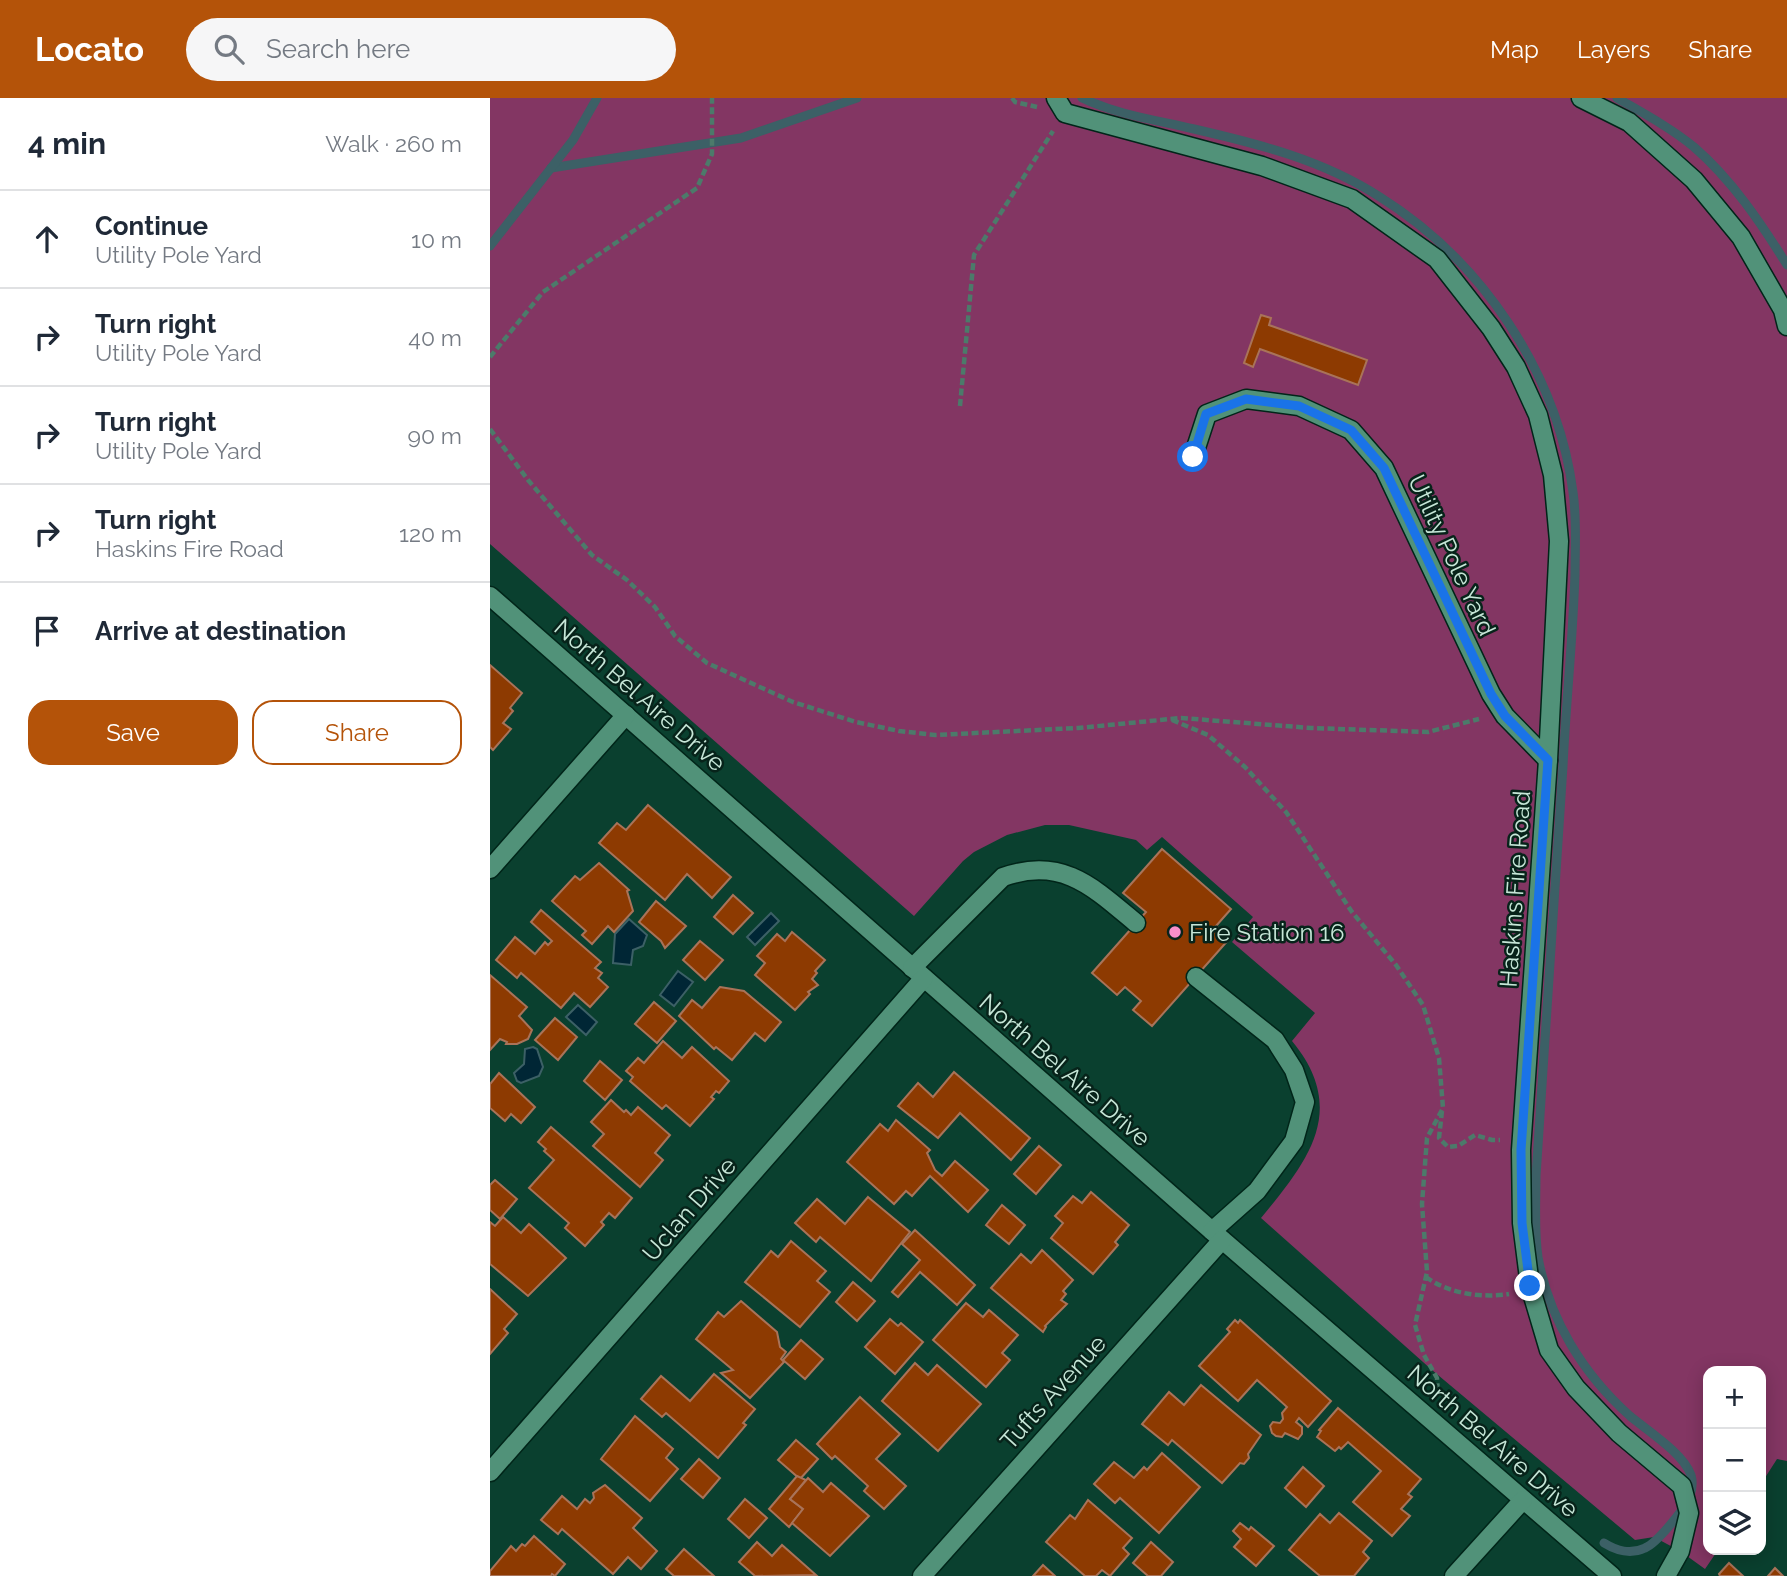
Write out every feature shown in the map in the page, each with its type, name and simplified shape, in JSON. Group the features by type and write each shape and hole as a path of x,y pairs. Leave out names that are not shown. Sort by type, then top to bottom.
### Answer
{"street":[{"path":"1581,98 1629,122 1694,180 1741,237 1783,310 1787,326"},
{"name":"Haskins Fire Road","path":"1061,106 1262,166 1352,199 1437,259 1491,328 1516,367 1538,415 1553,475 1559,541 1548,760 1522,1140 1522,1223 1530,1286 1549,1350 1576,1388 1619,1433 1682,1486 1689,1513 1680,1551 1666,1576"},
{"name":"Utility Pole Yard","path":"1193,457 1206,414 1246,399 1299,406 1351,430 1384,468 1491,694 1505,716 1548,760"},
{"name":"North Bel Aire Drive","path":"490,596 1217,1236 1612,1576"},
{"path":"490,869 626,715"},
{"name":"Uclan Drive","path":"490,1472 1003,877 1023,870 1041,869 1064,874 1093,887 1136,923"},
{"name":"Tufts Avenue","path":"922,1576 1257,1191 1294,1141 1305,1102 1294,1070 1275,1040 1196,977"},
{"path":"1454,1576 1523,1500"}],"path":[{"path":"490,357 543,292 697,188 712,154 712,98"},
{"path":"960,406 974,255 1061,106"},
{"path":"490,429 528,480 592,555 627,580 646,598 675,636 707,663 793,702 856,722 934,735 1078,729 1181,718 1311,728 1428,732 1477,719 1505,716"},
{"path":"1171,719 1208,735 1245,767 1286,812 1352,912 1396,965 1423,1005 1439,1058 1443,1108 1439,1138 1448,1147 1458,1146 1475,1135 1492,1140 1522,1140"},
{"path":"1440,1428 1437,1378 1424,1355 1415,1325 1426,1277 1422,1204 1427,1138 1443,1108"},
{"path":"1426,1277 1438,1286 1469,1294 1507,1294 1530,1286"}],"shaded area":[{"path":"490,98 1787,98 1787,1461 1777,1459 1766,1476 1766,1366 1703,1366 1703,1555 1715,1555 1705,1569 1654,1537 1635,1540 1432,1370 1261,1218 1294,1176 1315,1134 1320,1112 1318,1090 1309,1066 1292,1041 1315,1013 1232,942 1253,917 1162,837 1147,850 1136,840 1069,825 1045,825 1007,835 974,852 963,861 914,916 490,544"}],"water":[{"path":"771,913 779,921 755,945 747,937"},
{"path":"629,919 647,935 643,946 633,950 631,965 613,963 615,934"},
{"path":"678,971 693,982 674,1006 660,995"},
{"path":"578,1005 597,1022 586,1035 566,1017"},
{"path":"525,1049 537,1049 543,1067 539,1076 521,1083 517,1081 514,1073 524,1064"}],"building":[{"path":"1261,315 1271,318 1269,325 1367,360 1358,385 1260,349 1253,367 1244,363"},
{"path":"490,665 522,693 510,708 513,711 503,723 511,729 493,750 490,747"},
{"path":"648,805 731,877 712,898 687,874 665,900 599,843 617,823 626,830"},
{"name":"Fire Station 16","path":"1162,849 1231,909 1216,926 1230,938 1152,1026 1133,1010 1141,1001 1125,987 1117,995 1092,973 1146,912 1123,893"},
{"path":"599,863 629,890 627,891 633,911 614,932 608,926 592,944 582,935 586,931 552,901 575,876 580,880"},
{"path":"733,895 753,913 733,934 714,917"},
{"path":"656,901 686,926 665,948 661,941 639,922"},
{"path":"541,910 601,962 595,968 602,973 598,978 608,987 590,1007 574,993 561,1008 521,973 517,978 496,960 515,937 535,954 545,942 548,945 552,941 531,922"},
{"path":"792,932 825,960 812,979 818,985 808,992 810,994 795,1010 755,975 765,963 757,956 777,934 785,941"},
{"path":"700,941 723,960 705,980 683,960"},
{"path":"490,975 527,1007 519,1016 532,1030 528,1039 517,1044 506,1044 507,1042 500,1039 490,1050"},
{"path":"720,987 744,991 781,1022 765,1041 755,1033 732,1060 716,1047 714,1049 679,1016 692,1000 702,1008"},
{"path":"654,1002 676,1021 657,1043 635,1024"},
{"path":"555,1018 577,1037 558,1060 535,1040"},
{"path":"663,1041 682,1058 692,1047 729,1081 719,1093 716,1091 711,1097 714,1099 690,1126 666,1105 662,1109 630,1081 633,1077 626,1071 638,1058 644,1063"},
{"path":"600,1061 622,1080 605,1100 584,1081"},
{"path":"954,1072 1030,1138 1011,1160 960,1113 938,1138 898,1106 918,1083 933,1097"},
{"path":"499,1073 535,1107 521,1123 511,1114 505,1121 490,1108 490,1084"},
{"path":"611,1100 631,1115 638,1107 670,1135 655,1153 663,1160 640,1187 593,1146 604,1134 591,1122"},
{"path":"896,1120 930,1150 927,1153 935,1170 942,1176 955,1161 988,1190 968,1212 930,1176 912,1196 906,1191 894,1204 847,1162 880,1124 888,1131"},
{"path":"551,1127 632,1198 615,1218 609,1213 601,1222 604,1225 585,1246 565,1228 569,1223 529,1188 554,1160 538,1142"},
{"path":"1039,1146 1061,1165 1036,1194 1014,1174"},
{"path":"495,1180 517,1199 500,1219 490,1210 490,1185"},
{"path":"1091,1192 1129,1225 1115,1242 1118,1245 1093,1274 1051,1238 1063,1223 1055,1216 1073,1196 1082,1203"},
{"path":"868,1197 910,1232 871,1281 820,1237 816,1242 795,1223 817,1199 845,1224"},
{"path":"1002,1205 1025,1225 1009,1244 986,1225"},
{"path":"503,1217 521,1233 529,1224 566,1258 528,1296 490,1264 490,1222 495,1226"},
{"path":"915,1230 975,1285 957,1305 920,1272 898,1297 892,1292 920,1260 902,1244"},
{"path":"791,1241 826,1271 817,1281 830,1292 800,1327 745,1282 771,1251 778,1257"},
{"path":"1042,1250 1073,1280 1063,1291 1066,1294 1061,1300 1067,1304 1045,1326 1043,1332 991,1288 1021,1254 1031,1263"},
{"path":"853,1282 875,1301 857,1321 836,1302"},
{"path":"490,1289 517,1314 504,1329 508,1333 490,1354"},
{"path":"741,1301 777,1332 780,1347 786,1352 781,1359 784,1362 750,1398 721,1373 733,1370 696,1339 718,1312 724,1317"},
{"path":"966,1303 983,1317 989,1310 1018,1335 1002,1353 1010,1360 986,1387 933,1340"},
{"path":"890,1319 898,1326 901,1323 923,1342 895,1374 865,1347"},
{"path":"1235,1320 1238,1323 1240,1320 1331,1401 1308,1427 1299,1418 1296,1422 1302,1427 1302,1434 1298,1439 1285,1433 1282,1437 1272,1433 1270,1426 1273,1422 1280,1423 1283,1419 1282,1413 1287,1407 1257,1380 1238,1401 1199,1366 1230,1332 1227,1329"},
{"path":"801,1340 823,1359 805,1379 783,1360"},
{"path":"915,1363 928,1375 937,1365 981,1404 938,1451 882,1401"},
{"path":"714,1374 755,1409 743,1423 746,1425 718,1458 666,1413 662,1417 641,1399 661,1376 690,1401"},
{"path":"1201,1385 1261,1435 1248,1454 1249,1458 1244,1464 1240,1463 1222,1483 1172,1440 1168,1445 1142,1424 1169,1392 1184,1405"},
{"path":"860,1397 900,1434 876,1459 906,1486 884,1509 864,1491 868,1486 835,1456 832,1459 817,1444"},
{"path":"1338,1408 1421,1479 1408,1494 1412,1497 1401,1509 1410,1516 1392,1536 1353,1502 1381,1471 1348,1442 1335,1451 1317,1437 1321,1431 1319,1430"},
{"path":"635,1416 673,1449 666,1458 678,1469 650,1501 601,1459"},
{"path":"796,1440 818,1459 800,1479 778,1460"},
{"path":"1162,1453 1200,1487 1159,1533 1120,1498 1115,1503 1094,1484 1114,1462 1134,1478 1144,1467 1147,1470"},
{"path":"699,1459 720,1478 703,1498 681,1479"},
{"path":"1303,1467 1324,1486 1306,1507 1285,1488"},
{"path":"797,1476 806,1480 790,1499 803,1509 789,1527 769,1509"},
{"path":"808,1478 823,1492 831,1483 869,1516 830,1556 792,1523 803,1509 790,1499"},
{"path":"605,1485 642,1518 633,1528 657,1551 641,1569 628,1557 613,1574 562,1529 558,1534 541,1520 562,1496 577,1509 585,1499 590,1503 594,1498 593,1493"},
{"path":"745,1499 767,1518 749,1538 728,1519"},
{"path":"1088,1500 1132,1538 1123,1548 1129,1554 1110,1576 1102,1570 1096,1576 1085,1576 1046,1542 1070,1515 1075,1519"},
{"path":"1339,1513 1372,1541 1363,1552 1369,1558 1354,1576 1320,1576 1289,1550 1320,1514 1330,1523"},
{"path":"1240,1523 1249,1530 1251,1527 1274,1546 1256,1566 1234,1547 1241,1539 1233,1531"},
{"path":"534,1536 565,1564 555,1576 490,1576 490,1571 511,1546 516,1551"},
{"path":"757,1542 772,1556 782,1545 816,1575 755,1576 739,1562"},
{"path":"1151,1542 1173,1562 1161,1576 1148,1576 1133,1563"},
{"path":"684,1549 714,1576 674,1576 666,1569"},
{"path":"1729,1563 1743,1576 1720,1576"},
{"path":"1043,1565 1055,1576 1033,1576"},
{"path":"1775,1568 1783,1576 1768,1576"}],"waterway":[{"path":"490,246 573,140 597,98"},
{"path":"551,168 741,138 857,98"},
{"path":"1082,98 1123,113 1290,155 1336,173 1380,197 1417,223 1451,253 1482,287 1509,324 1532,363 1550,404 1564,447 1573,492 1575,574 1536,1176 1538,1257 1550,1302 1583,1364 1613,1400 1681,1459 1692,1480 1690,1496 1682,1509 1650,1545 1629,1552 1604,1543"},
{"path":"1617,98 1676,133 1708,160 1745,203 1787,265"}],"place":[{"name":"Fire Station 16","path":"1175,932"}],"route":[{"path":"1193,457 1206,414 1246,399 1299,406 1351,430 1384,468 1491,694 1505,716 1548,760 1521,1150 1522,1223 1530,1286"}]}
